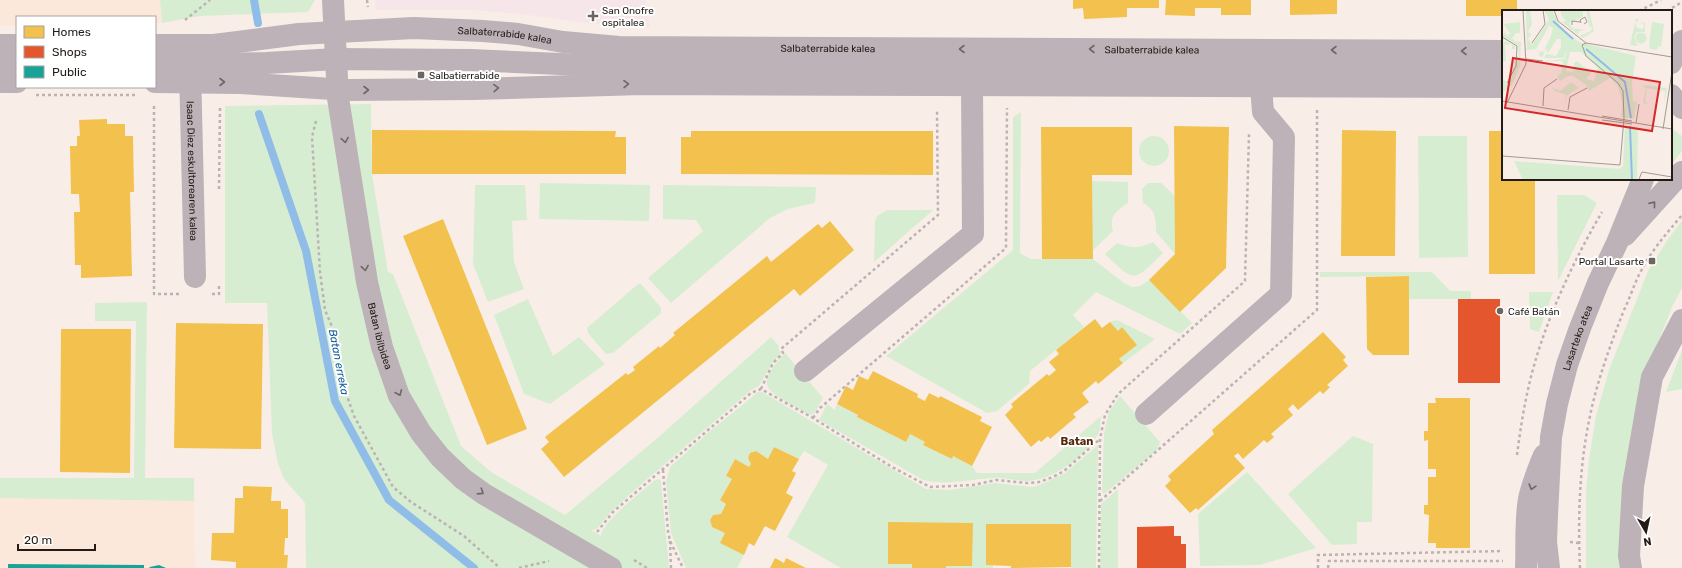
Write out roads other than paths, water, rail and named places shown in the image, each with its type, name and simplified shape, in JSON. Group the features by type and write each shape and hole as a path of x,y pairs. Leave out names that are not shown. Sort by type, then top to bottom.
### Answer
{"street":[{"name":"Batan ibilbidea","path":"333,0 336,32 338,98 367,282 382,347 399,396 421,433 440,457 463,479 491,498 611,568"},
{"name":"Salbaterrabide kalea","path":"156,45 214,45 299,34 414,28 453,29 518,34 563,42 619,47 1502,51"},
{"path":"1672,30 1682,28"},
{"path":"1672,61 1682,41"},
{"path":"0,45 16,45"},
{"name":"Salbaterrabide kalea","path":"156,82 190,74 266,63 337,59 471,60 583,65 668,66 1502,70"},
{"path":"0,64 16,64"},
{"name":"Salbaterrabide kalea","path":"156,65 190,74 240,82 338,90 473,89 642,84 972,94 1261,86 1502,87"},
{"name":"Isaac Diez eskultorearen kalea","path":"190,74 195,277"},
{"path":"0,82 16,82"},
{"path":"1146,414 1281,294 1284,137 1263,112 1261,86"},
{"path":"805,372 973,234 972,94"},
{"path":"1672,96 1682,108"},
{"name":"Lasarteko atea","path":"1617,243 1638,223 1682,172"},
{"name":"Lasarteko atea","path":"1549,568 1546,542 1551,437 1567,365 1598,283 1617,243 1643,180"},
{"path":"1631,568 1629,556 1633,486 1652,377 1682,320"},
{"name":"Lasarteko atea","path":"1521,560 1530,496 1535,476 1551,437"}],"waterway":[{"name":"Batan","path":"254,0 258,23"},
{"name":"Batan erreka","path":"259,114 306,251 335,401 389,500 474,568"}],"place":[{"name":"San Onofre ospitalea","path":"593,16"},
{"name":"Salbatierrabide","path":"421,75"},
{"name":"Portal Lasarte","path":"1652,261"},
{"name":"Café Batán","path":"1500,311"}],"district":[{"name":"Batan","path":"1077,441"}]}
